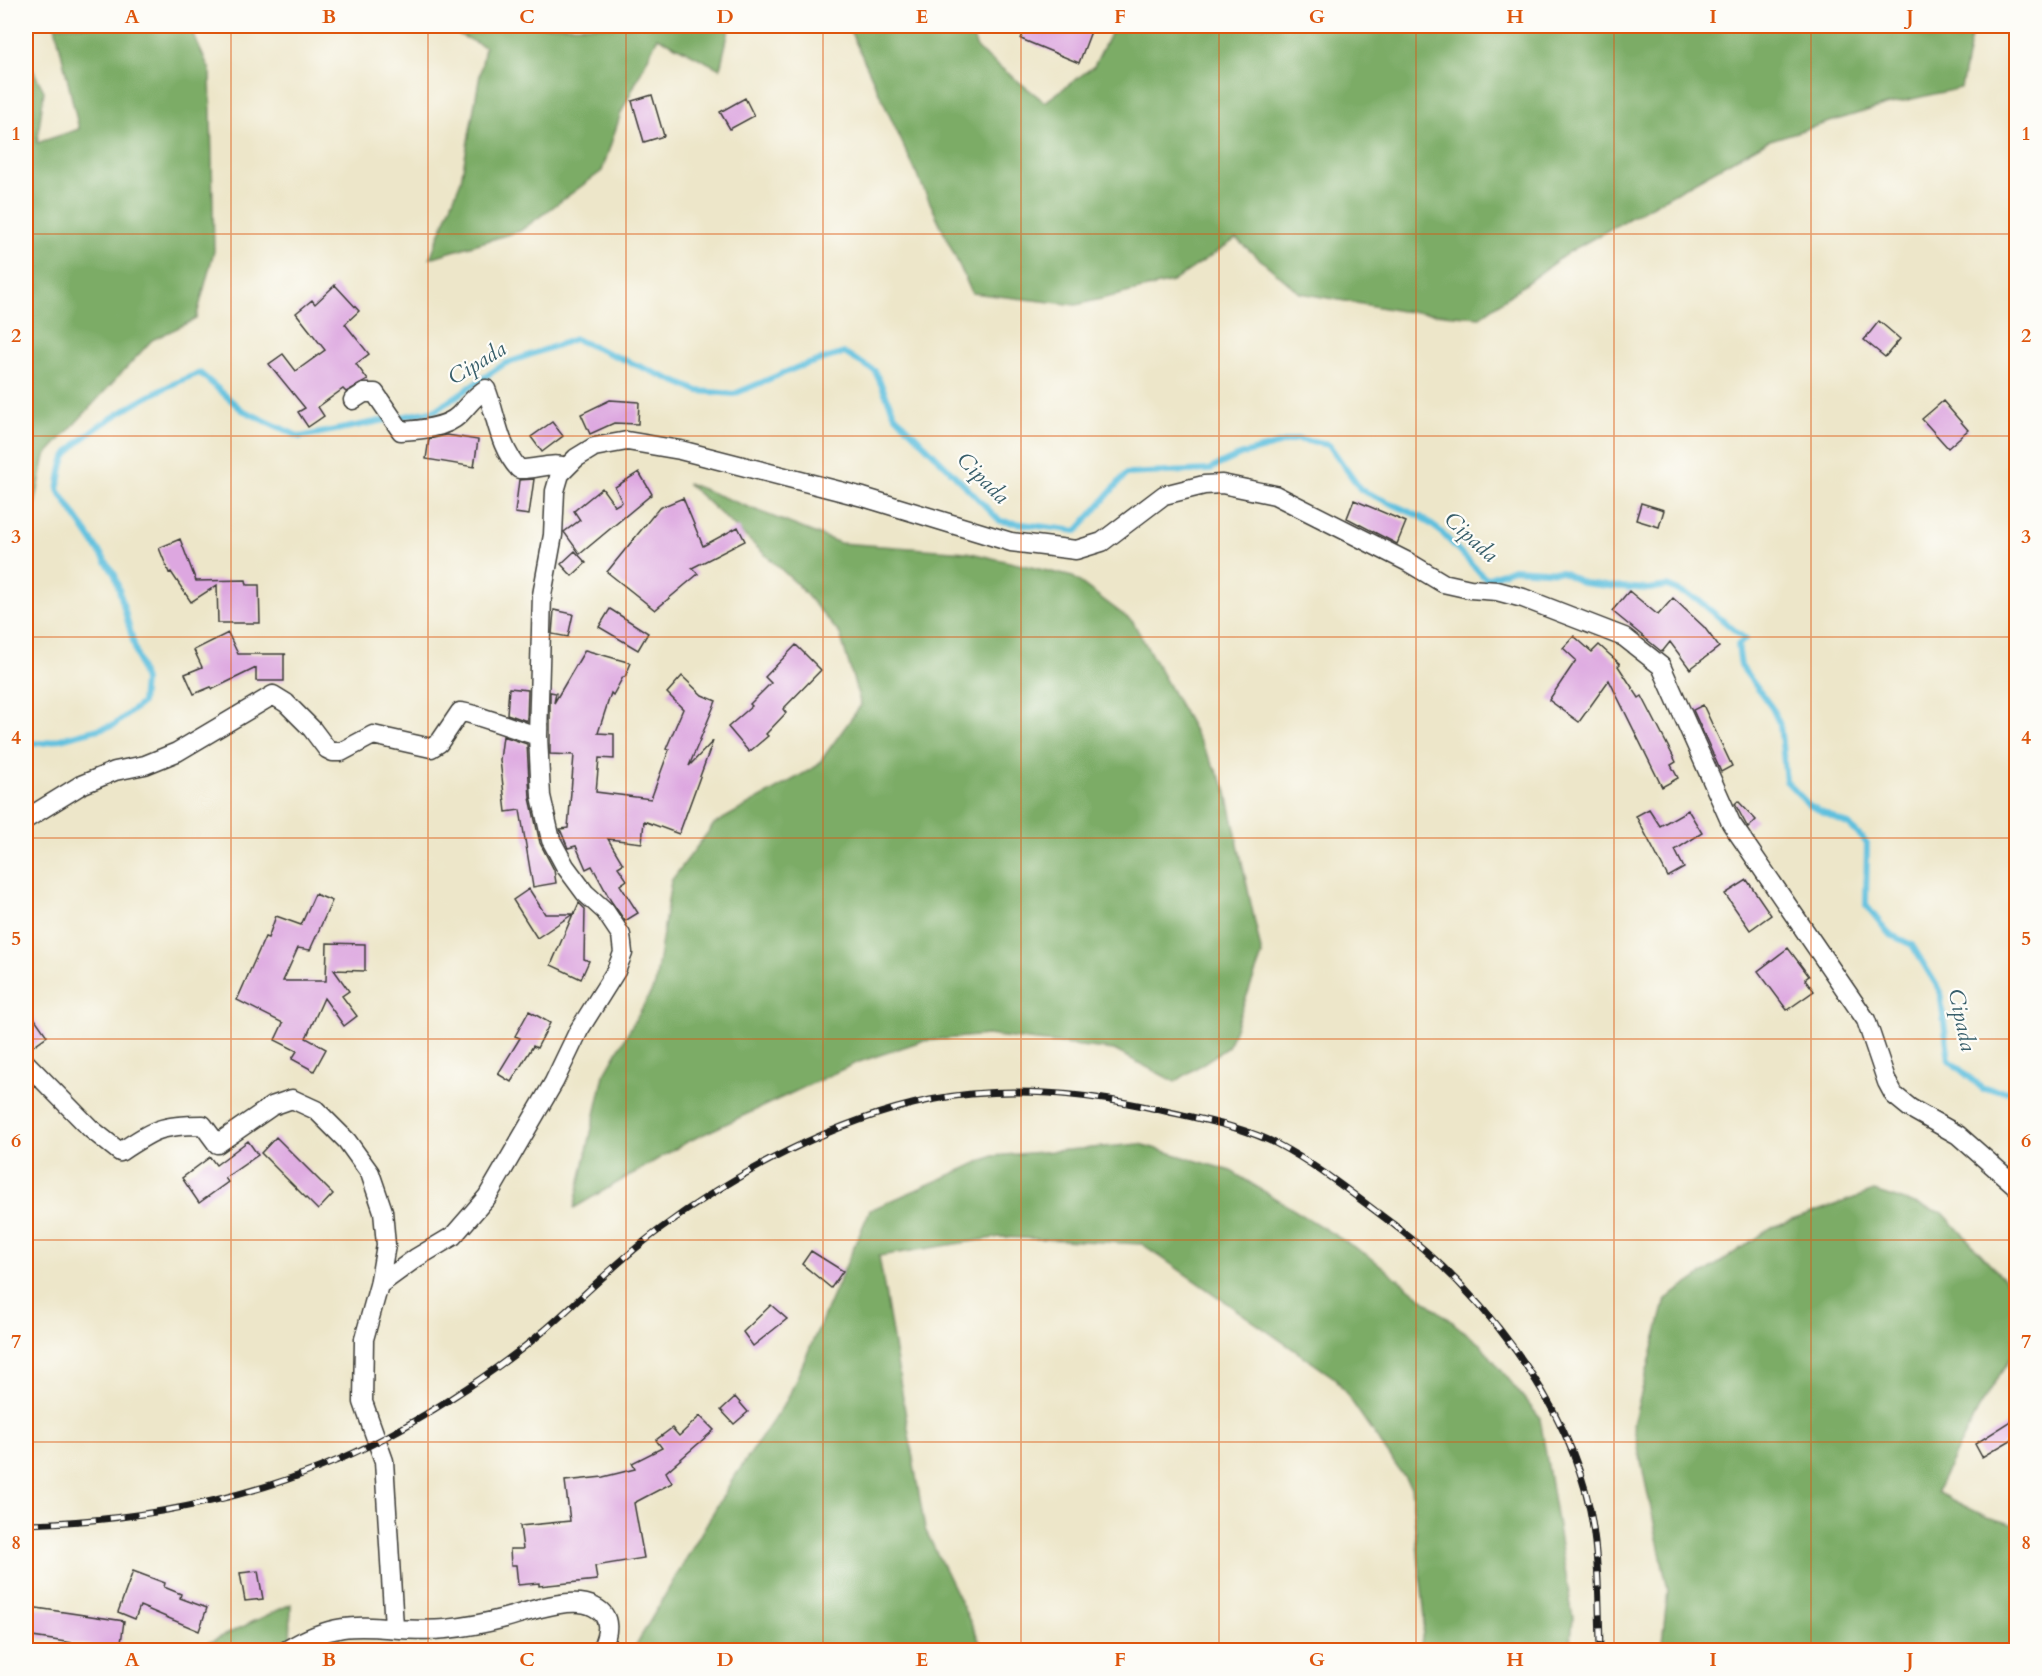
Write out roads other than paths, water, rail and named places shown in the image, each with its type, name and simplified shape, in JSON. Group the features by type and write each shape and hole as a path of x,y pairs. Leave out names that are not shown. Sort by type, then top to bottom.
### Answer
{"street":[{"path":"353,400 364,393 375,393 400,429 413,430 449,422 460,414 472,397 486,388 496,415 499,434 509,458 519,469 532,470 554,463 566,467"},
{"path":"379,1284 453,1236 487,1197 554,1082 579,1030 616,971 623,953 621,935 605,911 585,893 551,840 541,796 538,736 542,595 553,536 555,491 560,474 594,447 627,441 680,450 863,497 1011,542 1076,550 1102,542 1164,495 1204,485 1222,484 1275,495 1408,562 1443,583 1470,589 1497,591 1523,598 1624,637 1661,666 1731,823 1866,1020 1887,1082 1894,1095 1910,1108 1958,1135 2016,1186"},
{"path":"26,819 81,785 115,771 145,765 177,752 273,695 286,703 312,729 327,749 333,752 341,752 373,735 431,748 439,743 460,712 466,711 496,724 538,736"},
{"path":"26,1063 91,1129 120,1152 149,1132 174,1125 203,1125 217,1144 281,1101 292,1100 316,1110 347,1141 370,1173 383,1211 386,1245 379,1284 364,1338 363,1402 384,1461 394,1627"},
{"path":"287,1650 328,1630 352,1626 445,1629 487,1623 534,1608 589,1605 601,1612 607,1619 606,1639 601,1650"}],"waterway":[{"name":"Cipada","path":"26,743 45,743 114,725 142,703 144,681 115,575 58,490 65,458 74,446 107,421 168,387 200,373 242,410 300,437 436,410 504,364 575,339 698,391 734,394 798,367 844,353 875,371 895,415 1000,521 1077,531 1126,474 1208,470 1240,455 1296,439 1329,445 1361,490 1421,517 1440,531 1486,579 1513,569 1562,572 1583,583 1649,589 1667,586 1697,599 1745,639 1738,645 1741,666 1772,708 1780,725 1786,781 1809,805 1849,825 1867,843 1866,905 1889,934 1912,945 1940,991 1949,1060 1983,1089 2013,1091 2016,1095"}],"railway":[{"path":"26,1524 118,1517 211,1501 301,1475 386,1437 489,1373 545,1330 644,1242 689,1209 720,1188 823,1134 895,1109 958,1095 1017,1092 1075,1095 1133,1104 1220,1124 1249,1132 1277,1144 1308,1162 1393,1224 1426,1251 1458,1282 1516,1351 1541,1389 1562,1428 1579,1469 1590,1510 1595,1545 1600,1650"}]}
